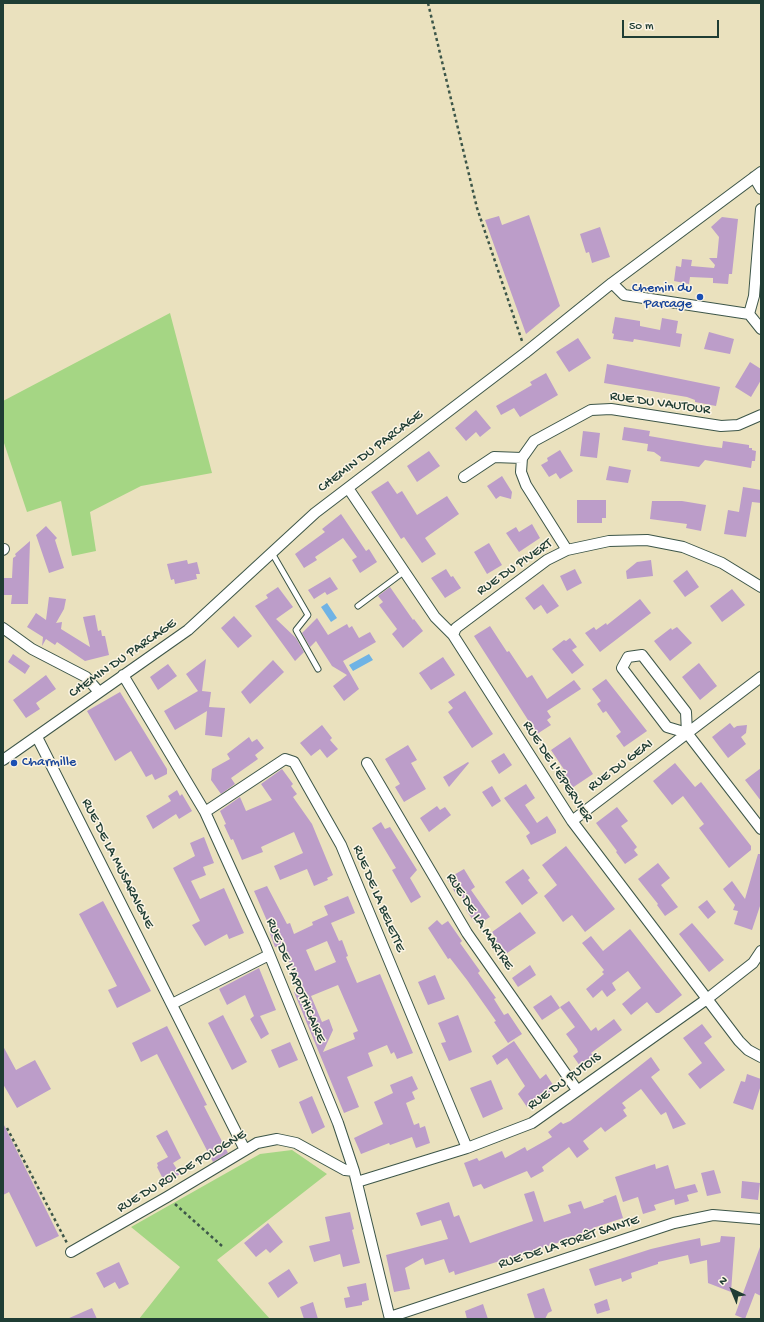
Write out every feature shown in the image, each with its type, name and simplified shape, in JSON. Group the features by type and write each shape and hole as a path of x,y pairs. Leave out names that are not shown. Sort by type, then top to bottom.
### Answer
{"street":[{"name":"CHEMIN DU PARCAGE","path":"3,760 188,630 315,513 525,353 612,283 757,174"},
{"path":"757,174 761,189"},
{"path":"749,314 754,296 761,209"},
{"path":"612,283 624,295 749,314 761,329"},
{"name":"RUE DU VAUTOUR","path":"522,458 534,441 591,410 611,409 721,426 738,425 761,415"},
{"path":"464,477 494,457 522,458 521,472 526,485 568,550"},
{"name":"RUE DE L'ÉPERVIER","path":"348,488 435,617 453,635 572,821 740,1042 748,1050 761,1057"},
{"name":"RUE DU PIVERT","path":"453,635 456,628 547,560 568,550 609,541 647,540 683,547 722,562 761,587"},
{"path":"3,628 32,649 86,677 99,692"},
{"path":"687,733 686,712 642,655 628,657 622,668 667,727 687,733 757,816 761,829"},
{"name":"RUE DE L'APOTHICAIRE","path":"123,675 205,812 269,955 338,1123 357,1182 390,1318"},
{"name":"RUE DU GEAI","path":"572,821 761,677"},
{"name":"RUE DE LA MUSARAIGNE","path":"37,737 245,1150"},
{"name":"RUE DE LA BELETTE","path":"205,812 285,759 294,762 341,845 467,1148"},
{"name":"RUE DE LA MARTRE","path":"367,763 467,933 577,1090"},
{"name":"RUE DU PUTOIS","path":"357,1182 467,1148 532,1123 707,999 753,963 761,951"},
{"path":"172,1004 269,955"},
{"name":"RUE DU ROI DE POLOGNE","path":"71,1252 257,1143 278,1140 296,1143 345,1170 354,1171"},
{"name":"RUE DE LA FORÊT SAINTE","path":"390,1318 674,1223 713,1215 761,1219"}],"lane":[{"path":"271,552 308,615 296,630 318,669"},
{"path":"358,606 405,571"}],"path":[{"path":"428,3 477,208 525,353"},
{"path":"7,1128 71,1252"},
{"path":"167,1197 222,1246"}],"green space":[{"path":"170,313 212,473 141,486 90,512 96,551 72,556 61,501 27,512 3,440 3,401"},
{"path":"292,1150 327,1174 217,1260 270,1319 139,1319 180,1267 131,1227 260,1154"}],"water":[{"path":"327,603 337,618 331,622 321,607"},
{"path":"369,654 373,660 353,671 349,665"}],"building":[{"path":"529,215 560,306 526,334 485,220 499,216 502,225"},
{"path":"722,217 738,219 732,274 729,274 728,284 713,283 713,278 690,277 689,284 674,281 676,266 681,267 682,259 692,260 691,266 714,268 715,265 709,258 717,258 719,237 711,227"},
{"path":"600,227 610,257 592,263 589,252 586,253 580,234"},
{"path":"615,317 640,321 640,326 660,330 662,318 678,321 676,333 682,334 680,347 634,339 633,342 613,339 614,334 612,333"},
{"path":"709,332 734,339 730,354 704,349"},
{"path":"578,338 591,358 569,372 556,352"},
{"path":"750,362 761,369 761,380 751,397 735,387"},
{"path":"607,364 720,387 716,406 695,402 695,400 687,397 604,383"},
{"path":"546,373 558,395 520,417 514,408 501,415 496,406 532,385 530,382"},
{"path":"476,410 491,428 480,437 476,432 466,441 455,428"},
{"path":"624,427 650,431 649,436 707,446 722,448 723,441 749,445 749,448 756,451 755,461 752,461 751,468 705,460 699,467 660,461 661,457 654,452 647,451 648,444 622,440"},
{"path":"583,431 600,433 597,458 580,456"},
{"path":"560,450 573,471 560,479 556,473 549,477 541,465 548,461 547,458"},
{"path":"429,451 440,466 417,482 407,466"},
{"path":"609,466 631,470 628,483 606,480"},
{"path":"502,476 512,492 511,499 500,496 496,499 487,486"},
{"path":"388,481 397,494 402,491 417,515 447,496 459,514 425,538 436,554 422,563 404,537 401,539 371,492"},
{"path":"743,487 761,490 761,503 752,502 746,537 724,534 728,510 739,512"},
{"path":"577,500 606,500 606,518 602,518 602,523 577,523"},
{"path":"652,501 682,501 706,505 701,531 686,528 687,524 650,519"},
{"path":"341,514 366,551 369,549 377,562 360,573 352,560 357,557 343,538 315,557 317,560 304,568 295,554 325,532 322,529"},
{"path":"532,524 540,538 519,552 506,533 516,527 519,532"},
{"path":"46,526 57,538 55,540 64,568 49,573 36,535"},
{"path":"30,541 28,604 11,604 12,595 3,595 3,578 12,578 13,558 16,556 15,554"},
{"path":"489,543 502,565 487,574 474,552"},
{"path":"187,560 188,564 197,562 200,574 196,574 197,579 175,584 174,579 171,580 167,564"},
{"path":"651,560 653,576 627,579 626,571 637,562"},
{"path":"446,569 461,588 445,598 431,578"},
{"path":"575,569 582,583 567,591 560,576"},
{"path":"687,570 699,587 685,597 673,581"},
{"path":"330,577 338,589 327,595 325,592 314,599 308,590"},
{"path":"543,584 559,606 547,614 541,605 534,610 525,598"},
{"path":"278,587 293,607 276,619 296,638 304,652 295,661 255,606 268,598 266,595"},
{"path":"390,587 413,620 414,619 423,631 403,648 392,634 397,629 379,605 383,602 378,596"},
{"path":"732,589 745,605 722,622 710,606"},
{"path":"49,597 66,599 64,609 56,623 62,622 61,629 90,647 83,617 95,615 98,631 101,630 102,636 105,636 109,655 85,661 57,642 55,645 46,639 42,646 43,637 27,627 36,613 46,620"},
{"path":"640,599 651,613 600,652 585,633 594,627 596,630 606,623 607,625"},
{"path":"234,616 252,636 238,648 221,628"},
{"path":"317,618 328,635 347,624 349,628 352,626 359,638 370,632 376,642 343,661 359,689 344,701 333,686 347,675 332,666 316,641 310,647 302,633"},
{"path":"490,626 507,652 509,651 527,678 532,675 547,699 574,680 581,689 547,711 551,717 547,720 551,725 537,734 474,636"},
{"path":"677,627 692,643 670,661 654,641 671,628 672,630"},
{"path":"570,638 577,647 572,650 584,665 572,674 552,649 564,640 566,641"},
{"path":"13,654 30,666 25,674 8,662"},
{"path":"443,657 455,675 431,690 419,673"},
{"path":"206,659 202,691 211,692 209,707 225,708 222,737 205,735 207,711 175,730 164,711 198,691 186,674"},
{"path":"273,660 284,672 250,704 241,692"},
{"path":"699,663 717,686 700,700 682,677"},
{"path":"168,664 177,676 158,690 150,677"},
{"path":"46,675 56,689 36,703 40,709 26,718 13,700"},
{"path":"606,679 647,731 624,747 616,736 621,732 606,711 603,713 597,704 601,701 592,689"},
{"path":"465,691 493,734 472,748 448,712 453,708 448,702"},
{"path":"120,692 167,769 167,774 155,780 152,774 146,777 131,751 115,761 87,711"},
{"path":"730,723 734,728 737,726 747,725 746,733 741,737 746,744 728,758 712,737"},
{"path":"322,725 332,738 330,740 338,749 327,758 320,749 311,756 300,743"},
{"path":"249,737 252,742 257,739 264,748 255,755 258,759 231,778 235,784 221,794 211,780 212,769 230,759 227,754"},
{"path":"570,737 593,774 572,788 564,776 567,774 551,750"},
{"path":"408,745 417,760 411,763 426,789 404,802 395,787 400,784 385,759"},
{"path":"504,753 512,765 499,774 491,761"},
{"path":"468,762 469,763 449,787 443,777"},
{"path":"675,763 695,787 701,782 751,846 751,850 729,868 699,828 704,824 683,796 672,805 653,781"},
{"path":"761,768 761,801 745,780"},
{"path":"282,769 293,784 291,786 297,794 293,797 312,824 333,875 327,878 328,880 314,886 307,869 280,880 274,866 303,853 294,832 261,847 263,852 242,860 233,839 231,840 224,825 226,824 220,811 240,797 246,811 272,800 261,784"},
{"path":"526,784 535,798 525,805 537,823 547,816 556,830 556,833 531,845 526,836 530,833 504,798"},
{"path":"492,786 501,801 492,807 482,792"},
{"path":"177,790 180,796 182,794 192,811 179,819 176,814 153,829 146,816 171,801 168,796"},
{"path":"437,806 440,810 445,807 451,815 429,832 420,818"},
{"path":"617,807 628,821 621,826 637,847 634,850 638,855 625,864 596,823"},
{"path":"381,822 385,829 390,827 417,870 410,878 421,897 411,903 392,870 396,868 372,828"},
{"path":"204,837 214,863 203,867 206,875 191,881 200,899 224,888 244,933 229,939 227,934 205,946 192,925 200,921 173,868 195,856 190,843"},
{"path":"566,846 615,909 585,932 572,915 563,922 544,896 557,885 542,865"},
{"path":"758,854 761,854 761,903 752,930 734,924 738,911 733,910 735,905 723,889 732,881 745,899"},
{"path":"658,863 670,878 661,885 678,907 665,916 657,905 658,904 638,879"},
{"path":"464,869 475,887 471,890 490,917 479,924 478,922 475,923 466,910 470,908 458,892 456,894 447,879"},
{"path":"523,869 530,878 528,880 538,893 522,905 505,882"},
{"path":"267,886 287,924 290,923 294,934 313,925 312,922 328,915 324,906 348,896 355,913 331,923 339,941 342,940 348,956 346,957 357,983 380,974 413,1053 397,1059 394,1052 391,1054 387,1045 368,1053 373,1066 347,1077 359,1107 344,1113 294,992 299,990 290,969 292,968 282,945 275,947 269,931 271,930 254,891","holes":["327,941 336,962 315,971 306,950","338,985 358,1031 353,1033 355,1039 323,1052 333,1030 329,1019 322,1022 311,996"]},
{"path":"707,900 716,912 708,919 698,907"},
{"path":"103,901 151,991 117,1008 108,990 117,986 79,914"},
{"path":"520,912 536,933 500,958 490,944 497,939 492,932"},
{"path":"437,920 442,925 448,921 462,941 460,943 480,971 478,973 496,998 494,999 504,1015 508,1013 522,1034 508,1043 494,1022 496,1021 450,958 448,959 428,928"},
{"path":"692,923 724,960 709,972 679,934"},
{"path":"630,929 682,995 659,1013 656,1013 647,1002 631,1015 622,1004 641,988 628,971 612,983 616,990 607,997 602,990 593,998 586,989 604,974 602,972 604,970 582,943 591,936 603,951"},
{"path":"530,965 536,975 518,987 512,978"},
{"path":"259,968 276,1010 260,1016 269,1034 261,1039 250,1019 254,1016 245,995 227,1005 219,989"},
{"path":"435,975 445,999 428,1005 418,982"},
{"path":"551,995 560,1008 542,1020 533,1007"},
{"path":"569,1001 591,1031 596,1027 598,1031 614,1019 622,1030 591,1053 596,1059 582,1069 573,1056 578,1052 577,1049 566,1034 575,1027 560,1007"},
{"path":"223,1015 247,1062 232,1070 208,1023"},
{"path":"458,1015 472,1052 449,1061 441,1043 446,1042 438,1023"},
{"path":"702,1024 712,1037 704,1043 725,1070 700,1089 688,1074 702,1063 683,1038"},
{"path":"167,1026 207,1105 204,1106 228,1153 213,1162 157,1054 141,1062 132,1043"},
{"path":"514,1041 540,1079 546,1074 555,1088 527,1107 518,1094 525,1086 507,1058 497,1065 492,1056"},
{"path":"290,1042 298,1060 279,1068 271,1050"},
{"path":"3,1046 16,1070 35,1060 51,1089 17,1108 3,1084"},
{"path":"651,1057 660,1070 651,1077 686,1124 673,1129 666,1112 661,1115 641,1089 622,1103 626,1108 623,1110 627,1116 605,1132 601,1127 583,1141 589,1149 577,1158 569,1147 542,1167 544,1171 531,1178 527,1171 484,1189 481,1184 473,1187 464,1163 477,1158 479,1161 502,1151 505,1158 525,1147 527,1151 552,1137 548,1132 561,1122 563,1124 570,1121"},
{"path":"747,1074 761,1079 761,1085 753,1110 733,1103 741,1081 745,1082"},
{"path":"412,1076 418,1089 412,1092 415,1099 406,1103 414,1125 419,1123 420,1128 425,1126 430,1143 416,1148 412,1137 390,1145 389,1143 361,1154 354,1138 383,1124 374,1102 393,1093 390,1085"},
{"path":"491,1080 503,1109 483,1118 470,1088"},
{"path":"312,1096 325,1127 312,1134 299,1102"},
{"path":"3,1123 59,1236 36,1247 9,1192 3,1195"},
{"path":"167,1130 181,1158 173,1163 180,1174 165,1183 157,1167 157,1163 168,1157 156,1136"},
{"path":"655,1164 656,1169 668,1165 675,1189 695,1184 698,1192 687,1195 689,1201 675,1205 674,1199 654,1205 656,1210 643,1214 638,1197 623,1202 615,1177"},
{"path":"714,1170 721,1193 707,1196 701,1173"},
{"path":"742,1181 760,1183 758,1200 741,1198"},
{"path":"534,1191 544,1222 571,1213 568,1205 581,1201 584,1209 604,1202 603,1200 616,1195 623,1218 593,1228 594,1229 566,1239 567,1240 455,1275 454,1271 449,1273 444,1259 425,1265 423,1258 405,1268 410,1289 394,1292 386,1255 448,1239 441,1220 421,1226 416,1213 449,1202 454,1217 459,1215 470,1243 533,1221 524,1194"},
{"path":"350,1212 354,1229 352,1230 360,1263 343,1267 340,1254 314,1262 309,1246 330,1241 325,1217"},
{"path":"268,1223 283,1242 270,1253 266,1249 256,1257 244,1243"},
{"path":"721,1236 735,1237 731,1292 708,1283 707,1260 690,1264 688,1255 658,1262 658,1264 631,1273 632,1278 622,1282 621,1278 595,1286 589,1269 651,1249 700,1238 701,1246 720,1242"},
{"path":"760,1247 761,1296 755,1293 745,1319 735,1315"},
{"path":"119,1262 129,1284 119,1289 115,1282 104,1288 96,1273"},
{"path":"289,1269 298,1283 278,1298 268,1283"},
{"path":"366,1283 369,1300 362,1302 362,1305 346,1308 344,1298 350,1297 347,1287"},
{"path":"544,1288 552,1311 548,1313 545,1319 535,1319 527,1294"},
{"path":"607,1299 610,1310 597,1314 594,1304"},
{"path":"313,1302 318,1319 304,1319 300,1307"},
{"path":"483,1304 488,1319 467,1319 465,1311"},
{"path":"92,1308 97,1319 67,1319"}],"place":[{"name":"Chemin du Parcage","path":"700,297"},
{"name":"Charmille","path":"14,763"}]}
